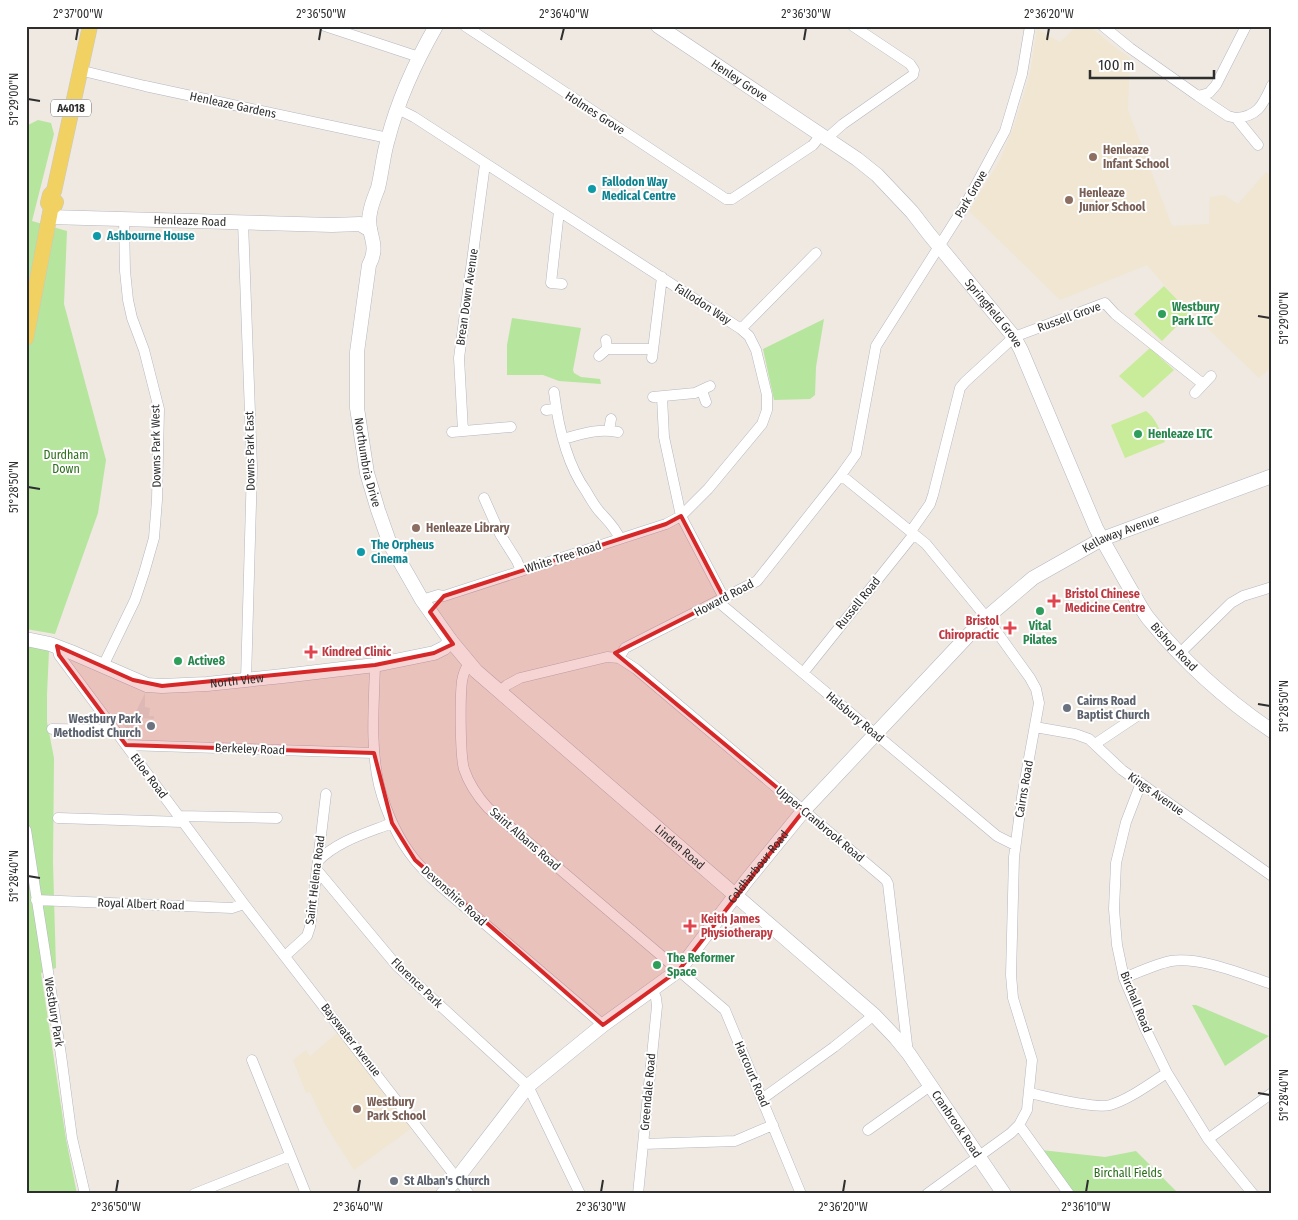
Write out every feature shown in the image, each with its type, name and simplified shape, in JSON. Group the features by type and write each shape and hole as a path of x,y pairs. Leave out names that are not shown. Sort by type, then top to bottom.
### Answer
{"main road":[{"name":"A4018","path":"26,338 50,213 48,203 50,195 54,191 90,26"},
{"path":"370,230 377,221 378,186 388,138 419,57 436,26"},
{"name":"Henley Grove","path":"658,26 823,137"},
{"name":"Springfield Grove","path":"823,137 857,159 877,175 912,212 1014,337 1102,539"},
{"name":"Henleaze Road","path":"50,213 124,219 332,225 359,233 370,230"},
{"name":"Northumbria Drive","path":"370,230 374,243 372,260 369,265 357,352 357,408 367,473 390,544 426,606 451,641"},
{"name":"Kellaway Avenue","path":"986,617 1033,578 1102,539 1272,476"},
{"name":"Bishop Road","path":"1102,539 1147,617 1216,688 1272,732"},
{"name":"Coldharbour Road","path":"443,1194 528,1086 604,1025 678,970 804,810 986,617"},
{"name":"North View","path":"26,639 56,646 147,685 198,684 246,680 375,665 434,653 444,648 451,641"},
{"name":"Linden Road","path":"451,641 468,663 499,692 874,1015 908,1054"},
{"name":"Cranbrook Road","path":"908,1054 1004,1194"}],"street":[{"path":"325,26 419,57"},
{"name":"Holmes Grove","path":"465,26 726,199 732,199 823,137"},
{"path":"823,137 909,78 914,70 910,64 853,26"},
{"name":"Park Grove","path":"876,346 964,207 1005,131 1022,74 1030,26"},
{"path":"1103,26 1228,116 1236,118 1252,115 1265,100 1272,85"},
{"path":"1198,96 1209,92 1216,84 1246,26"},
{"name":"Henleaze Gardens","path":"80,70 145,86 388,138"},
{"name":"Fallodon Way","path":"398,109 414,117 662,277 749,336 756,350 767,395 767,410 762,424 708,489 681,516"},
{"path":"1236,118 1258,145"},
{"name":"Brean Down Avenue","path":"463,431 459,358 485,164"},
{"path":"559,211 552,283 562,284"},
{"name":"Downs Park West","path":"103,666 135,600 144,573 154,538 157,500 159,409 144,350 132,318 128,300 124,270 124,219"},
{"name":"Downs Park East","path":"243,222 252,468 246,680"},
{"path":"741,329 816,252"},
{"path":"604,348 652,354 662,277"},
{"name":"Russell Grove","path":"913,532 930,504 933,495 960,388 1014,337 1105,304 1203,384"},
{"name":"Howard Road","path":"619,658 625,648 757,581 856,454 876,346"},
{"path":"1195,393 1211,376"},
{"path":"706,402 706,388 696,394 657,397 681,516 721,599"},
{"path":"554,392 551,409 584,489 620,539"},
{"path":"452,432 511,427"},
{"path":"563,439 612,427"},
{"name":"Cairns Road","path":"841,475 926,544 986,617 1036,689 1039,703 1015,845 1011,974 1013,998 1032,1060 1027,1110 1019,1125 980,1157 927,1194"},
{"path":"484,498 500,534 521,571"},
{"name":"White Tree Road","path":"426,606 438,595 444,596 620,539 666,524 681,516"},
{"name":"Russell Road","path":"803,672 913,532"},
{"path":"1180,653 1231,602 1243,596 1272,587"},
{"name":"Halsbury Road","path":"721,599 722,605 875,734 997,836 1015,845"},
{"name":"Etloe Road","path":"56,646 59,655 244,904"},
{"path":"499,692 507,684 520,678 607,656 619,658"},
{"name":"Upper Cranbrook Road","path":"619,658 636,669 804,810 888,884 908,1054"},
{"name":"Saint Albans Road","path":"468,663 462,686 462,761 467,777 481,800 678,970"},
{"name":"Devonshire Road","path":"375,665 374,752 379,785 392,823 415,860 441,886 604,1025"},
{"path":"1095,744 1137,716"},
{"name":"Kings Avenue","path":"1035,727 1084,737 1095,744 1122,770 1272,876"},
{"path":"52,729 114,730"},
{"name":"Berkeley Road","path":"126,745 374,752"},
{"name":"Birchall Road","path":"1141,783 1126,822 1116,863 1114,909 1117,945 1124,978 1167,1073 1208,1139 1253,1194"},
{"name":"Saint Helena Road","path":"285,956 307,936 318,866 326,794"},
{"path":"58,818 277,818"},
{"path":"318,866 330,850 349,840 392,823"},
{"name":"Westbury Park","path":"26,830 72,1138 85,1194"},
{"path":"993,831 1006,833 1017,831"},
{"name":"Florence Park","path":"318,866 397,966 528,1086"},
{"name":"Royal Albert Road","path":"36,900 232,908 244,904"},
{"name":"Bayswater Avenue","path":"244,904 458,1177 469,1194"},
{"path":"1124,978 1170,961 1184,960 1218,966 1272,984"},
{"name":"Harcourt Road","path":"678,970 724,1010 801,1194"},
{"name":"Greendale Road","path":"638,1194 657,1006 656,995 653,990"},
{"path":"762,1099 834,1047 874,1015"},
{"path":"252,1060 306,1194"},
{"path":"1030,1093 1091,1105 1108,1105 1119,1101 1167,1073"},
{"path":"528,1086 580,1194"},
{"path":"868,1130 930,1086"},
{"path":"1208,1139 1272,1093"},
{"path":"643,1144 735,1141 773,1125"},
{"path":"1019,1125 1070,1194"},
{"path":"194,1194 290,1156"}],"highlighted area":[{"path":"681,516 724,598 615,653 804,810 679,970 603,1025 415,860 392,823 374,753 126,745 59,655 57,646 133,680 162,686 375,665 434,653 453,644 430,612 444,596 666,524"}],"shaded area":[{"name":"Henleaze Junior School","path":"1077,26 1090,26 1130,58 1128,110 1172,226 1209,224 1210,197 1224,195 1238,204 1266,172 1272,177 1272,366 1259,378 1173,295 1147,265 1060,300 969,211 1000,160 1016,120 1030,74 1037,29 1060,42"},
{"path":"145,693 145,707 150,708 149,716 154,716 154,719 138,718 135,720 133,734 123,725 135,714"},
{"name":"Westbury Park School","path":"337,1033 412,1128 354,1170 326,1126 310,1092 306,1093 293,1060 306,1050 310,1056"}],"green space":[{"name":"Durdham Down","path":"38,120 51,123 54,134 32,221 67,231 64,304 106,460 98,513 55,634 26,629 26,126"},
{"name":"Westbury Park LTC","path":"1164,286 1190,313 1162,341 1134,314"},
{"path":"512,318 581,328 574,373 581,377 600,379 601,384 559,381 543,375 507,375 507,345"},
{"path":"824,319 816,367 815,395 810,399 774,400 763,349"},
{"name":"Henleaze LTC","path":"1150,348 1174,370 1143,398 1119,376"},
{"name":"Henleaze LTC","path":"1146,411 1155,421 1165,442 1125,458 1111,425"},
{"path":"26,644 49,651 47,722 54,758 53,863 56,968 41,973 66,1139 77,1194 26,1194"},
{"path":"1192,1005 1196,1005 1269,1036 1225,1066"},
{"name":"Birchall Fields","path":"1041,1150 1105,1157 1136,1151 1179,1194 1073,1194"}],"place":[{"name":"Henleaze Infant School","path":"1093,157"},
{"name":"Fallodon Way Medical Centre","path":"592,189"},
{"name":"Henleaze Junior School","path":"1069,200"},
{"name":"Ashbourne House","path":"97,236"},
{"name":"Westbury Park LTC","path":"1162,314"},
{"name":"Henleaze LTC","path":"1138,434"},
{"name":"Henleaze Library","path":"416,528"},
{"name":"The Orpheus Cinema","path":"361,552"},
{"name":"Bristol Chinese Medicine Centre","path":"1054,601"},
{"name":"Vital Pilates","path":"1040,611"},
{"name":"Bristol Chiropractic","path":"1010,628"},
{"name":"Kindred Clinic","path":"311,652"},
{"name":"Active8","path":"178,661"},
{"name":"Cairns Road Baptist Church","path":"1067,708"},
{"name":"Westbury Park Methodist Church","path":"151,726"},
{"name":"Keith James Physiotherapy","path":"690,926"},
{"name":"The Reformer Space","path":"657,965"},
{"name":"Westbury Park School","path":"357,1109"},
{"name":"St Alban's Church","path":"394,1181"}]}
